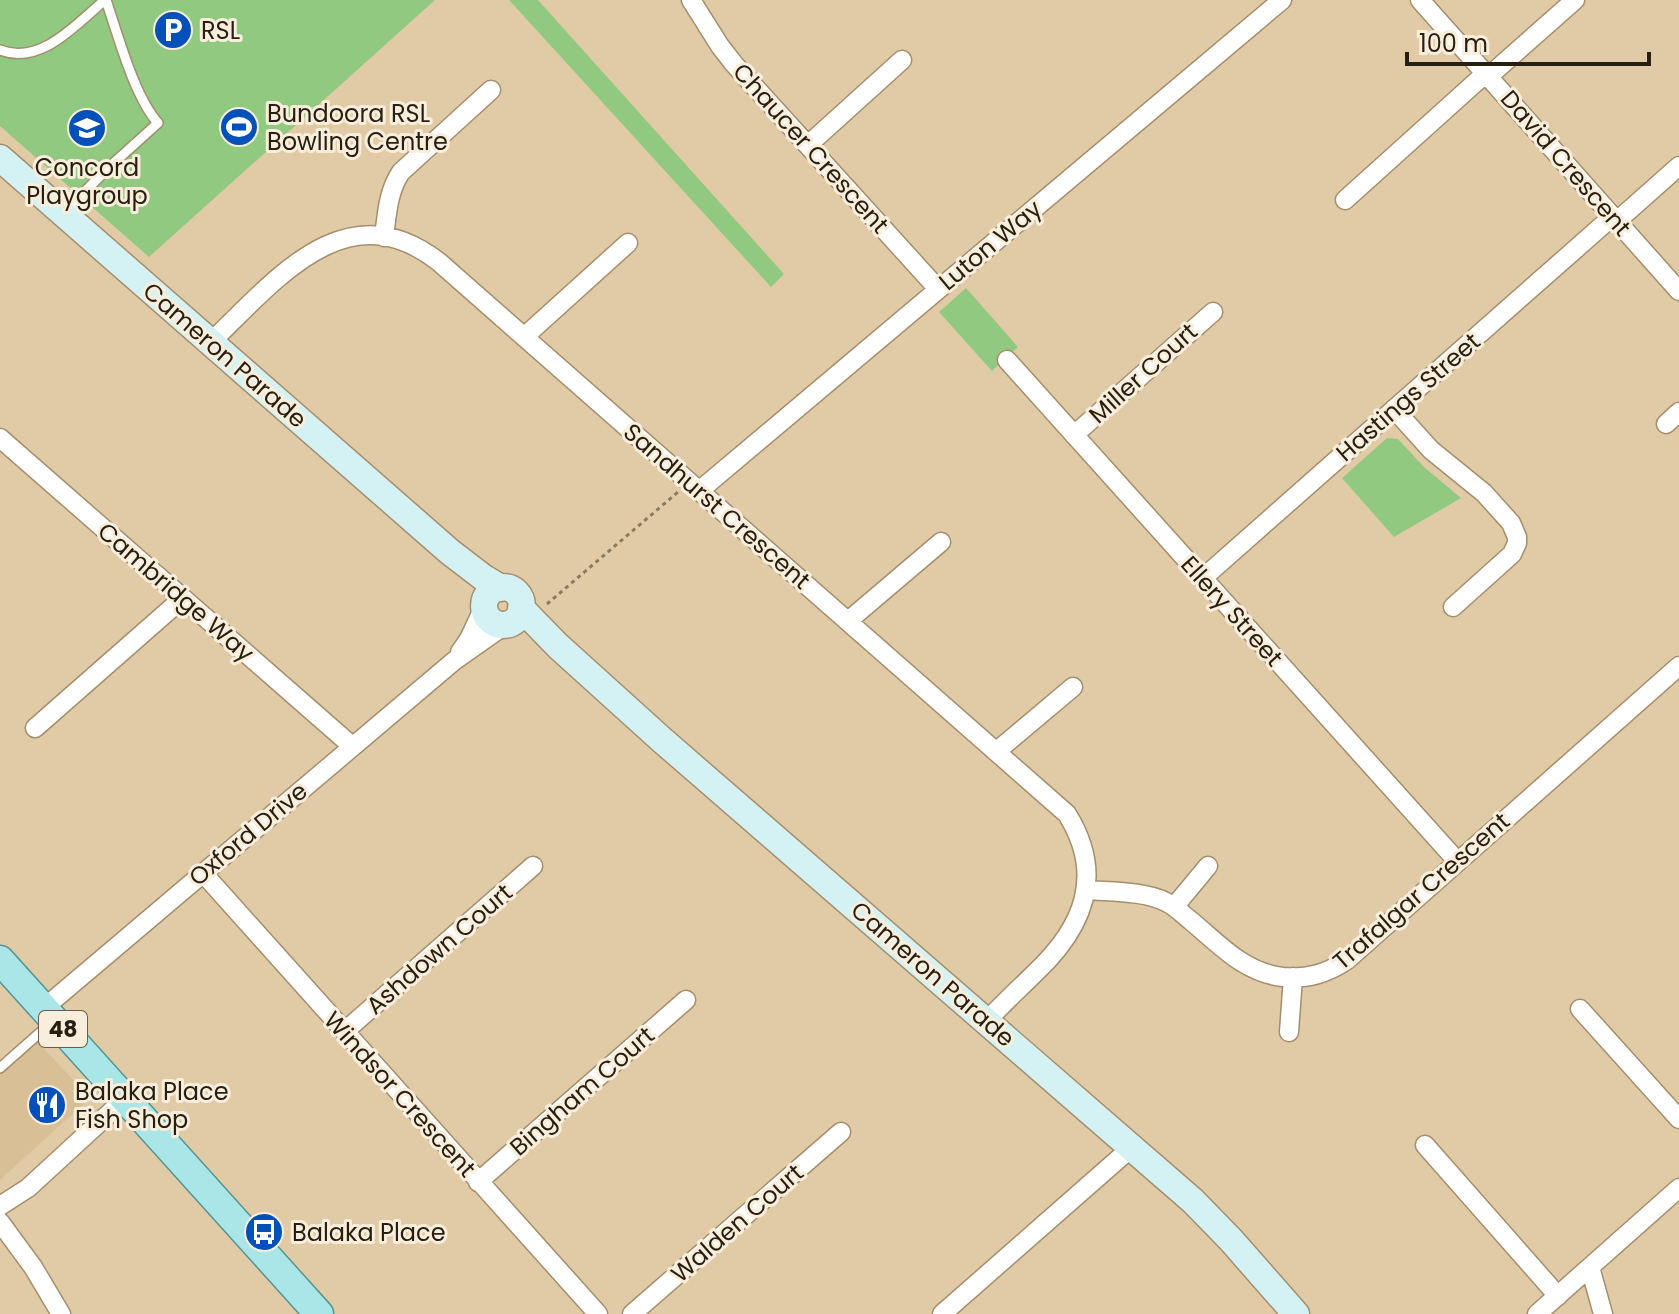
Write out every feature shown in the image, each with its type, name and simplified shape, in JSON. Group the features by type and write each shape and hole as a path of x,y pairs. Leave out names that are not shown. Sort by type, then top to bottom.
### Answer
{"main road":[{"name":"48","path":"0,960 319,1314"}],"street":[{"name":"Chaucer Crescent","path":"691,0 734,64 938,289"},
{"name":"Luton Way","path":"699,491 1282,0"},
{"name":"David Crescent","path":"1420,0 1679,291"},
{"path":"1345,200 1575,0"},
{"path":"808,145 902,60"},
{"path":"384,237 394,181 491,90"},
{"name":"Cameron Parade","path":"0,158 450,552 485,579 490,599 485,613 493,623 517,619 558,646 1210,1217 1296,1314"},
{"name":"Hastings Street","path":"1203,578 1394,409 1679,166"},
{"name":"Sandhurst Crescent","path":"211,342 295,264 342,238 384,237 426,252 997,751 1067,814 1085,854 1087,890 1083,906 1070,931 1037,972 1001,1005 991,1025"},
{"path":"524,337 628,243"},
{"name":"Miller Court","path":"1074,435 1213,312"},
{"name":"Ellery Street","path":"1007,360 1458,862"},
{"path":"1394,409 1431,450 1484,493 1515,529 1517,543 1512,554 1453,607"},
{"name":"Cambridge Way","path":"4,450 183,598 352,746"},
{"path":"848,621 941,542"},
{"path":"35,728 183,598"},
{"name":"Oxford Drive","path":"454,661 490,599"},
{"name":"Oxford Drive","path":"49,1014 203,873 352,746 454,661 517,619"},
{"name":"Trafalgar Crescent","path":"1087,890 1161,899 1249,968 1293,977 1321,974 1347,960 1679,666"},
{"path":"997,751 1073,687"},
{"name":"Ashdown Court","path":"345,1031 533,866"},
{"path":"1174,907 1208,866"},
{"name":"Windsor Crescent","path":"203,873 598,1314"},
{"path":"1289,1032 1293,977"},
{"name":"Bingham Court","path":"478,1182 686,1000"},
{"path":"1580,1009 1679,1119"},
{"path":"61,1314 0,1217 126,1098"},
{"name":"Walden Court","path":"632,1314 841,1132"},
{"path":"1425,1145 1558,1296"},
{"path":"942,1314 1131,1148"},
{"path":"1537,1314 1679,1188"},
{"path":"1590,1267 1603,1314"}],"lane":[{"path":"0,50 10,54 37,52 105,0 128,65 149,113 158,123 64,213"},
{"path":"0,1068 49,1014"}],"path":[{"path":"517,619 678,492"}],"shaded area":[{"path":"34,1038 90,1098 0,1180 0,1069"}],"green space":[{"path":"0,0 435,0 149,257 0,126"},
{"path":"509,0 538,0 784,274 771,287"},
{"path":"966,288 1018,347 992,371 939,312"},
{"path":"1387,438 1398,439 1424,467 1461,498 1394,537 1342,478"}],"place":[{"name":"RSL","path":"173,30"},
{"name":"Bundoora RSL Bowling Centre","path":"239,127"},
{"name":"Concord Playgroup","path":"87,128"},
{"name":"Balaka Place Fish Shop","path":"47,1105"},
{"name":"Balaka Place","path":"264,1232"}]}
